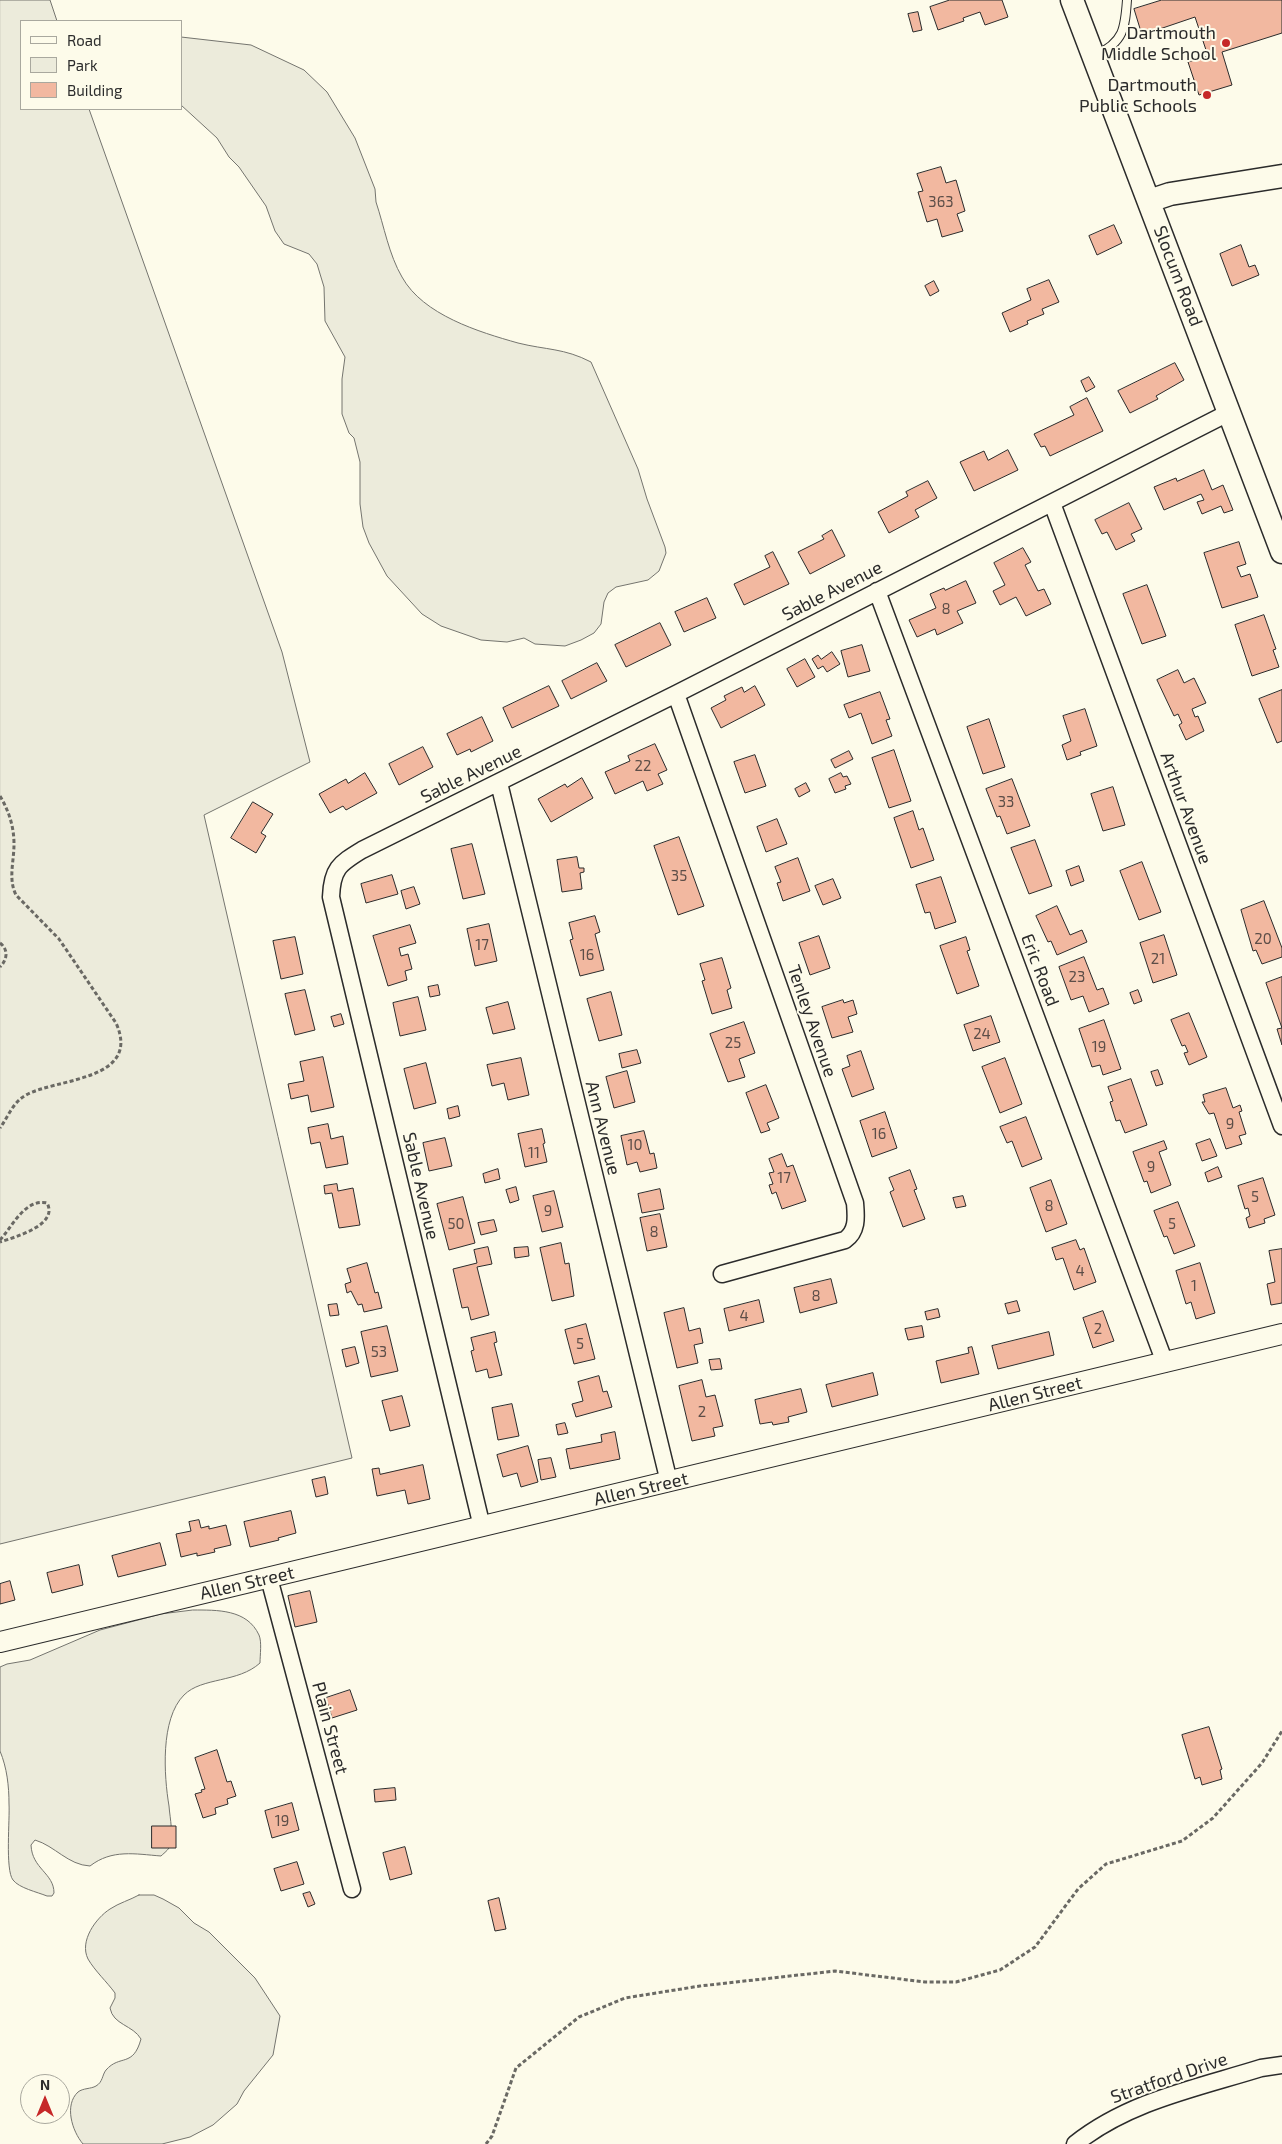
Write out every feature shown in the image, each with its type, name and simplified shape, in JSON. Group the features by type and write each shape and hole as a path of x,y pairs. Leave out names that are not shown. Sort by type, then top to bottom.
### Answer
{"main road":[{"name":"Slocum Road","path":"1072,0 1282,552"},
{"path":"1149,201 1170,194 1282,176"}],"street":[{"name":"Sable Avenue","path":"482,1527 331,897 334,874 349,858 1230,412"},
{"name":"Arthur Avenue","path":"1052,503 1282,1126"},
{"name":"Eric Road","path":"877,591 1165,1363"},
{"name":"Tenley Avenue","path":"676,694 855,1203 856,1218 854,1230 845,1240 722,1274"},
{"name":"Ann Avenue","path":"499,783 670,1482"},
{"name":"Allen Street","path":"0,1642 1282,1334"},
{"name":"Plain Street","path":"269,1578 352,1889"},
{"name":"Stratford Drive","path":"1075,2144 1104,2124 1141,2106 1261,2068 1282,2065"}],"lane":[{"path":"1094,56 1119,39 1125,24 1127,0"}],"path":[{"path":"0,796 8,809 12,829 14,842 12,887 16,895 59,939 121,1033 119,1052 112,1062 95,1074 24,1096 13,1107 0,1128"},
{"path":"0,942 4,946 6,953 3,964 0,967"},
{"path":"40,1201 46,1203 49,1207 49,1214 39,1225 22,1235 0,1241 30,1205 40,1201"},
{"path":"486,2144 492,2136 516,2068 579,2017 625,1998 700,1986 835,1971 925,1982 956,1982 1000,1970 1035,1947 1078,1889 1106,1864 1182,1842 1213,1818 1262,1763 1282,1731"}],"green space":[{"path":"0,0 50,0 57,20 20,20 20,110 89,110 282,652 310,762 204,815 352,1458 0,1544"},
{"path":"182,37 251,45 304,70 327,92 355,138 375,189 376,202 397,268 411,290 424,302 453,320 486,333 518,343 563,352 591,362 638,469 666,553 659,571 648,580 616,587 608,593 604,602 601,624 594,633 565,646 535,644 524,638 507,642 481,640 441,626 422,614 387,576 369,543 363,527 360,504 360,462 354,438 349,433 342,414 342,379 345,357 325,321 324,287 317,264 309,254 284,244 275,231 266,206 217,138 182,106"},
{"path":"193,1610 221,1611 247,1620 254,1626 260,1638 260,1663 241,1674 192,1689 176,1705 167,1733 165,1764 171,1822 169,1848 161,1856 115,1855 90,1866 68,1859 49,1846 35,1840 31,1845 32,1853 35,1860 51,1880 54,1893 52,1896 47,1896 19,1885 13,1880 9,1866 9,1791 6,1770 0,1751 0,1667 30,1660 100,1630 161,1614"},
{"path":"139,1895 154,1895 179,1908 194,1923 209,1932 255,1978 280,2016 273,2055 244,2091 237,2104 213,2125 190,2137 162,2144 83,2144 79,2139 71,2118 71,2104 74,2097 78,2092 98,2084 111,2065 134,2054 141,2039 112,2014 110,2008 115,1998 115,1993 88,1959 86,1952 87,1938 99,1918 105,1913"}],"building":[{"path":"950,0 1002,0 1008,17 985,25 980,12 963,18 964,21 938,30 930,7"},
{"name":"Dartmouth Middle School","path":"1162,0 1282,0 1282,33 1222,52 1232,85 1199,95 1188,62 1208,56 1195,17 1142,35 1134,9"},
{"path":"918,12 922,30 913,32 908,14"},
{"path":"941,167 946,183 956,180 965,211 957,214 963,231 942,237 937,219 927,222 918,192 923,191 917,174"},
{"path":"1114,225 1122,243 1097,255 1089,236"},
{"path":"1241,245 1249,267 1255,265 1259,275 1232,286 1220,254"},
{"path":"1049,280 1059,302 1042,309 1044,314 1027,321 1028,324 1010,332 1002,313 1031,300 1027,289"},
{"path":"934,281 939,291 930,296 925,286"},
{"path":"1175,363 1184,380 1156,396 1158,399 1130,413 1118,391"},
{"path":"1089,377 1095,387 1086,392 1081,381"},
{"path":"1087,398 1103,431 1050,456 1045,446 1041,447 1034,434 1074,415 1070,407"},
{"path":"1008,450 1018,470 974,491 960,462 984,451 988,460"},
{"path":"1204,470 1212,490 1223,485 1233,510 1224,513 1221,506 1202,514 1197,502 1204,500 1201,494 1164,510 1154,487 1176,478 1177,481"},
{"path":"928,481 937,498 915,510 919,517 889,533 878,512 908,496 906,492"},
{"path":"1129,503 1142,529 1131,534 1135,541 1116,550 1107,532 1102,534 1095,520"},
{"path":"832,530 845,556 810,574 798,552 824,539 822,536"},
{"path":"1239,542 1246,564 1237,567 1241,577 1250,574 1258,597 1222,608 1204,553"},
{"path":"1023,548 1031,562 1025,565 1038,591 1044,589 1051,604 1026,616 1016,597 1000,605 993,591 1005,585 994,563"},
{"path":"773,552 789,584 744,605 734,584 770,567 765,556"},
{"path":"966,581 976,603 957,611 963,623 937,635 935,629 917,637 909,620 936,608 930,594"},
{"path":"1147,585 1166,636 1142,644 1123,594"},
{"path":"707,598 716,618 684,632 675,612"},
{"path":"1264,615 1276,649 1273,650 1279,667 1252,676 1235,625"},
{"path":"660,623 671,645 626,667 615,645"},
{"path":"862,645 870,671 848,677 841,651"},
{"path":"832,652 840,664 827,672 823,666 818,669 812,659 818,655 821,659"},
{"path":"805,659 815,677 797,687 787,669"},
{"path":"597,663 607,681 571,699 562,681"},
{"path":"1178,670 1184,683 1194,678 1206,703 1192,709 1195,717 1198,716 1204,731 1186,740 1179,725 1182,723 1178,714 1174,716 1157,680"},
{"path":"549,686 559,706 512,728 503,708"},
{"path":"755,686 765,705 721,728 711,708 726,700 724,696 742,687 744,692"},
{"path":"1282,690 1282,741 1277,743 1259,699"},
{"path":"880,692 890,719 886,720 892,736 872,744 861,713 849,718 844,705"},
{"path":"1085,709 1097,746 1080,752 1081,755 1067,760 1062,745 1071,741 1063,716"},
{"path":"482,717 493,741 471,752 470,749 457,755 447,734"},
{"path":"989,719 1005,767 983,774 967,727"},
{"path":"655,744 667,770 658,774 663,784 647,791 643,781 615,794 605,772 630,761 628,756"},
{"path":"423,747 433,767 399,785 389,764"},
{"path":"894,750 911,801 889,808 872,758"},
{"path":"849,751 853,759 835,768 831,760"},
{"path":"755,755 766,786 745,793 734,762"},
{"path":"365,773 377,793 346,810 343,806 330,813 319,794 346,779 348,783"},
{"path":"841,773 843,777 847,776 851,784 845,786 846,789 835,793 829,779"},
{"path":"582,778 593,798 551,822 538,799 565,784 567,787"},
{"path":"1012,779 1030,826 1007,834 1000,816 997,817 986,789"},
{"path":"806,783 810,791 799,797 795,789"},
{"path":"1113,787 1125,825 1103,831 1091,794"},
{"path":"253,802 273,814 261,833 266,836 256,853 231,838"},
{"path":"913,811 919,830 923,828 934,860 911,868 894,818"},
{"path":"777,819 787,844 766,852 757,827"},
{"path":"679,837 704,906 678,915 654,846"},
{"path":"1035,840 1052,886 1029,894 1011,848"},
{"path":"472,844 485,894 463,899 451,849"},
{"path":"577,857 579,868 584,868 584,872 580,873 582,889 562,892 557,860"},
{"path":"798,858 810,891 783,901 777,883 781,882 775,867"},
{"path":"1142,862 1161,912 1139,920 1120,871"},
{"path":"1079,866 1084,881 1071,886 1066,871"},
{"path":"392,875 398,894 366,903 361,884"},
{"path":"941,877 956,922 935,929 930,912 925,913 916,885"},
{"path":"833,879 841,898 823,905 815,886"},
{"path":"414,887 420,904 406,909 401,891"},
{"path":"1264,901 1282,948 1282,957 1262,964 1256,950 1253,951 1241,910"},
{"path":"1057,906 1070,935 1082,930 1087,942 1057,955 1051,941 1048,942 1036,916"},
{"path":"595,916 600,932 595,934 604,970 580,976 570,940 573,939 569,923"},
{"path":"489,924 497,961 475,966 467,929"},
{"path":"410,925 416,943 399,948 401,956 408,954 412,969 405,971 407,980 388,986 373,936"},
{"path":"1164,935 1177,975 1153,983 1140,943"},
{"path":"819,936 830,968 810,975 799,943"},
{"path":"295,937 303,974 281,979 273,941"},
{"path":"966,937 970,950 967,951 979,986 957,994 940,946"},
{"path":"1084,957 1097,990 1103,988 1109,1004 1089,1012 1083,996 1071,1000 1059,967"},
{"path":"722,958 731,988 727,990 732,1008 712,1014 702,981 705,980 700,964"},
{"path":"1282,977 1282,1028 1266,983"},
{"path":"438,985 440,995 430,997 428,987"},
{"path":"305,990 315,1030 295,1035 285,994"},
{"path":"1138,990 1142,1001 1134,1004 1130,993"},
{"path":"611,992 622,1035 599,1041 587,999"},
{"path":"418,997 426,1030 400,1036 393,1003"},
{"path":"843,1000 844,1003 853,1000 857,1014 848,1017 853,1032 832,1038 822,1007"},
{"path":"508,1002 515,1029 493,1034 486,1008"},
{"path":"1189,1013 1207,1057 1189,1065 1184,1053 1188,1052 1185,1045 1182,1046 1171,1020"},
{"path":"341,1014 344,1024 334,1027 331,1017"},
{"path":"991,1016 1000,1042 973,1051 964,1025"},
{"path":"1104,1020 1121,1069 1103,1075 1100,1065 1092,1067 1079,1029"},
{"path":"744,1022 755,1053 739,1059 745,1077 728,1082 710,1034"},
{"path":"1282,1028 1282,1045 1277,1029"},
{"path":"637,1050 641,1063 622,1068 619,1054"},
{"path":"861,1051 874,1089 852,1097 842,1069 850,1066 847,1056"},
{"path":"323,1057 334,1107 311,1112 308,1095 291,1099 288,1084 304,1081 300,1062"},
{"path":"521,1058 529,1095 508,1100 504,1083 492,1086 487,1065"},
{"path":"1005,1058 1022,1104 1000,1113 982,1067"},
{"path":"426,1063 436,1103 414,1109 404,1069"},
{"path":"1158,1070 1163,1084 1156,1086 1151,1072"},
{"path":"627,1071 635,1102 614,1108 606,1077"},
{"path":"1131,1079 1147,1125 1125,1133 1120,1120 1116,1121 1110,1102 1113,1101 1108,1087"},
{"path":"766,1085 779,1118 767,1123 770,1130 761,1133 746,1093"},
{"path":"1226,1088 1233,1108 1240,1105 1242,1111 1239,1112 1246,1134 1239,1136 1242,1144 1226,1149 1214,1113 1209,1114 1202,1102 1205,1102 1203,1095"},
{"path":"458,1106 460,1116 449,1119 447,1109"},
{"path":"885,1112 897,1148 872,1157 860,1121"},
{"path":"1026,1117 1042,1159 1022,1167 1012,1141 1007,1143 1000,1127"},
{"path":"328,1124 331,1139 343,1136 348,1164 326,1168 320,1142 311,1144 308,1128"},
{"path":"542,1129 547,1162 525,1167 518,1134"},
{"path":"644,1131 650,1154 654,1153 657,1168 640,1172 637,1162 627,1165 621,1136"},
{"path":"445,1138 452,1166 429,1171 423,1143"},
{"path":"1210,1139 1217,1156 1202,1161 1196,1144"},
{"path":"1164,1141 1167,1149 1159,1152 1171,1185 1151,1193 1147,1181 1144,1182 1133,1152"},
{"path":"782,1154 787,1167 793,1165 806,1201 782,1209 776,1192 772,1194 769,1185 773,1184 769,1173 774,1172 769,1159"},
{"path":"1218,1167 1222,1177 1208,1182 1205,1173"},
{"path":"498,1169 500,1179 485,1183 483,1174"},
{"path":"910,1170 917,1189 914,1190 925,1219 903,1227 890,1192 894,1190 889,1178"},
{"path":"1263,1178 1275,1215 1264,1219 1265,1223 1249,1228 1246,1218 1250,1216 1248,1208 1245,1209 1238,1186"},
{"path":"1051,1180 1067,1224 1046,1232 1030,1188"},
{"path":"337,1184 338,1191 353,1188 360,1225 339,1228 332,1193 325,1194 324,1186"},
{"path":"516,1187 519,1200 510,1203 506,1190"},
{"path":"660,1189 664,1209 642,1213 638,1194"},
{"path":"554,1191 563,1227 542,1232 533,1196"},
{"path":"963,1196 966,1206 956,1208 953,1198"},
{"path":"463,1197 475,1243 449,1250 437,1204"},
{"path":"1178,1202 1195,1246 1174,1254 1167,1236 1164,1237 1154,1211"},
{"path":"660,1214 667,1247 647,1251 640,1218"},
{"path":"494,1220 497,1231 481,1235 478,1223"},
{"path":"1076,1240 1080,1250 1084,1248 1096,1282 1074,1290 1063,1258 1056,1260 1052,1248"},
{"path":"561,1243 565,1264 569,1263 574,1296 552,1301 540,1248"},
{"path":"488,1247 492,1264 477,1267 489,1315 471,1320 468,1307 462,1308 453,1269 477,1263 474,1250"},
{"path":"528,1247 529,1256 515,1258 514,1248"},
{"path":"1282,1249 1282,1303 1271,1305 1267,1284 1275,1282 1269,1251"},
{"path":"367,1263 375,1293 378,1292 382,1308 364,1312 362,1304 358,1305 351,1291 347,1293 345,1284 351,1282 347,1269"},
{"path":"1200,1263 1215,1313 1196,1319 1191,1302 1186,1304 1176,1271"},
{"path":"831,1279 837,1303 800,1313 794,1288"},
{"path":"759,1300 764,1322 729,1331 724,1309"},
{"path":"1017,1301 1020,1311 1008,1314 1005,1304"},
{"path":"337,1304 339,1315 330,1316 328,1305"},
{"path":"684,1308 689,1331 700,1328 703,1343 694,1345 698,1363 677,1368 664,1313"},
{"path":"938,1309 940,1317 927,1320 925,1312"},
{"path":"1103,1311 1114,1341 1093,1348 1083,1318"},
{"path":"586,1324 595,1359 574,1364 565,1330"},
{"path":"387,1326 398,1371 371,1377 361,1332"},
{"path":"922,1326 924,1337 908,1340 905,1329"},
{"path":"495,1332 497,1342 494,1343 502,1375 489,1378 487,1369 476,1372 471,1351 474,1350 471,1338"},
{"path":"1049,1332 1054,1355 998,1369 992,1346"},
{"path":"355,1347 359,1363 346,1367 342,1350"},
{"path":"972,1347 979,1374 941,1383 936,1361 969,1353 968,1348"},
{"path":"720,1359 722,1369 711,1370 709,1360"},
{"path":"873,1373 878,1395 832,1407 826,1385"},
{"path":"599,1376 603,1392 607,1391 612,1407 576,1417 572,1404 583,1401 578,1382"},
{"path":"702,1380 706,1397 715,1395 723,1426 713,1428 715,1436 692,1441 679,1386"},
{"path":"801,1389 807,1412 788,1417 789,1422 773,1425 772,1422 760,1424 755,1400"},
{"path":"402,1396 410,1426 390,1431 382,1401"},
{"path":"512,1404 519,1436 498,1440 492,1408"},
{"path":"565,1423 568,1433 558,1435 556,1425"},
{"path":"615,1432 620,1459 570,1469 566,1449 602,1442 601,1435"},
{"path":"528,1446 538,1482 521,1487 517,1473 503,1477 497,1455"},
{"path":"551,1458 556,1477 541,1480 538,1460"},
{"path":"423,1465 430,1499 408,1504 405,1490 377,1496 372,1469 379,1468 380,1474"},
{"path":"325,1477 328,1494 316,1497 312,1480"},
{"path":"291,1511 296,1533 278,1538 279,1540 250,1547 244,1522"},
{"path":"199,1520 201,1528 209,1526 209,1529 226,1525 231,1545 214,1549 215,1552 197,1556 197,1553 181,1557 176,1534 191,1531 189,1522"},
{"path":"160,1543 166,1565 118,1577 112,1556"},
{"path":"79,1565 83,1585 52,1593 47,1573"},
{"path":"10,1581 15,1600 0,1604 0,1584"},
{"path":"310,1591 317,1622 295,1627 288,1596"},
{"path":"350,1690 357,1710 332,1718 326,1698"},
{"path":"1209,1727 1222,1769 1220,1770 1222,1779 1202,1785 1200,1777 1195,1779 1182,1735"},
{"path":"217,1750 227,1782 231,1781 236,1796 227,1799 228,1804 215,1808 216,1814 203,1818 195,1794 205,1789 195,1758"},
{"path":"395,1788 396,1800 375,1802 374,1790"},
{"path":"292,1803 299,1830 272,1838 265,1811"},
{"path":"152,1826 176,1826 176,1848 152,1848"},
{"path":"405,1847 412,1874 390,1880 383,1853"},
{"path":"297,1862 304,1884 281,1891 274,1869"},
{"path":"310,1892 315,1904 308,1907 303,1894"},
{"path":"499,1898 506,1929 495,1931 488,1901"}],"place":[{"name":"Dartmouth Middle School","path":"1226,43"},
{"name":"Dartmouth Public Schools","path":"1207,95"}]}
